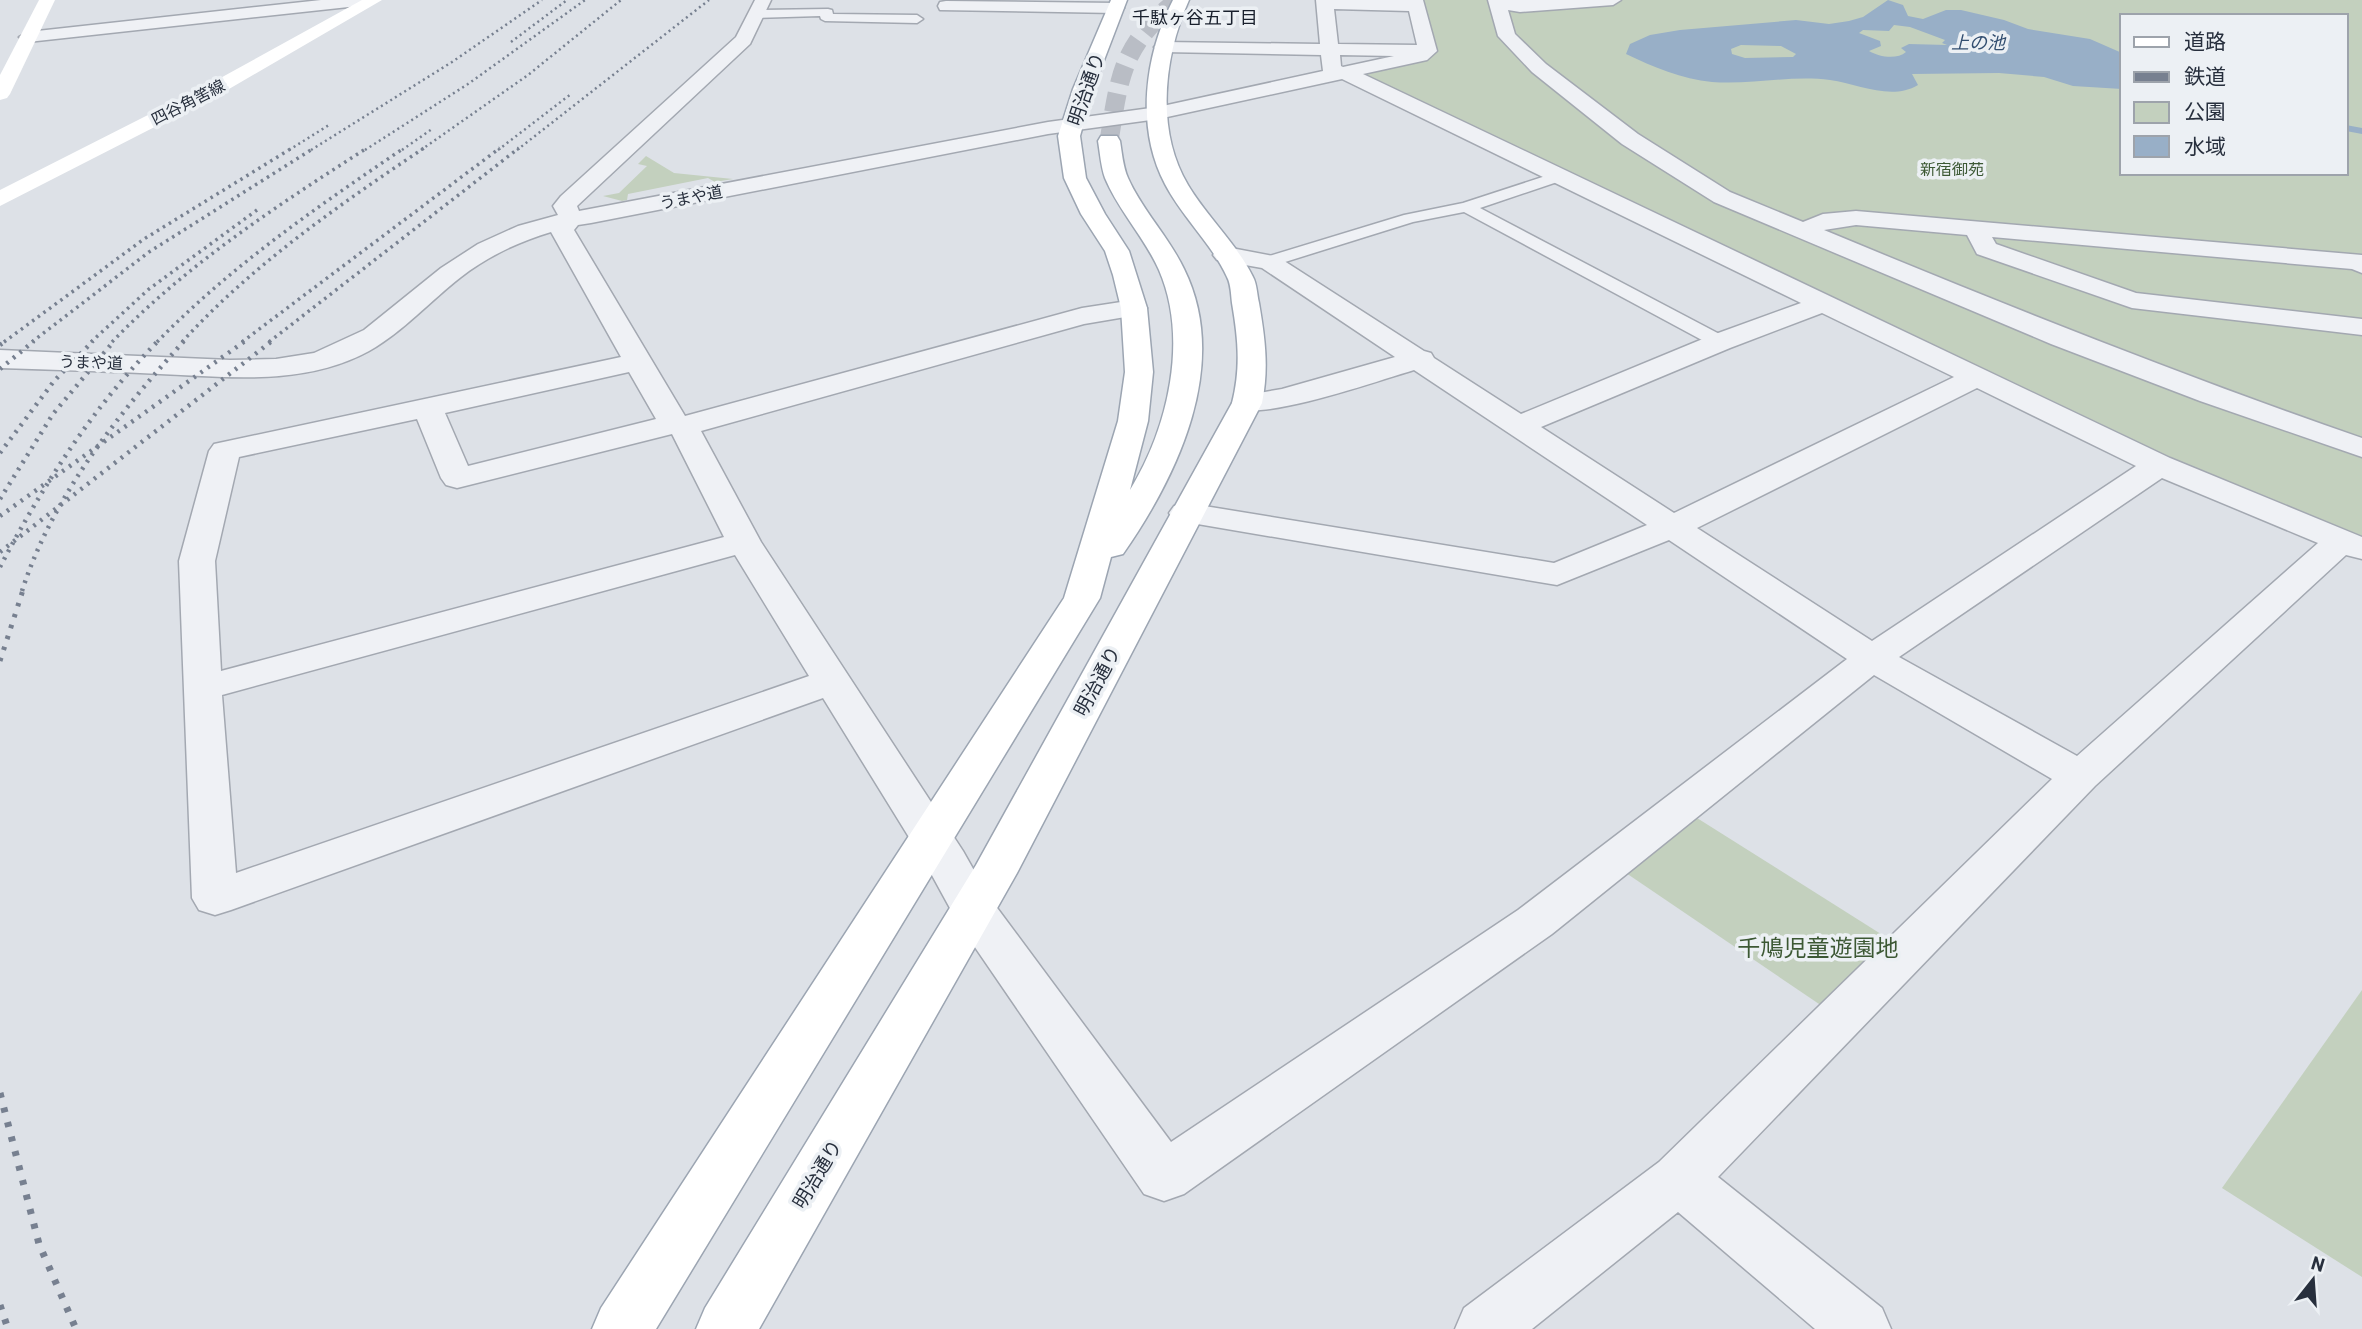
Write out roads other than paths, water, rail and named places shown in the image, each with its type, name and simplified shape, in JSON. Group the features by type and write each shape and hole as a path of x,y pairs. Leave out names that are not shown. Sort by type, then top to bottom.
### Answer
{"main road":[{"path":"0,94 6,72 47,0"},
{"name":"四谷角筈線","path":"0,199 222,85 373,0"},
{"name":"明治通り","path":"726,1329 973,909 1247,403 1252,381 1250,325 1241,278 1177,184 1164,153 1156,104 1163,47 1181,0"},
{"name":"明治通り","path":"622,1329 1082,598 1133,421 1139,372 1134,308 1117,251 1093,214 1075,177 1069,136 1083,89 1118,4"},
{"path":"1082,598 1158,470 1176,422 1188,324 1172,270 1116,177 1109,141"}],"street":[{"path":"28,37 368,0"},
{"path":"1614,0 1520,6 1497,2 1507,36 1573,97 1675,170 1722,197 2062,338 2197,390 2362,448"},
{"path":"1163,47 1330,49 1428,51 1416,3 1324,2 1330,49 1332,70 1345,72 2159,465 2352,545 2080,776 1679,1179 1485,1329"},
{"path":"946,6 1118,4"},
{"path":"760,7 744,40 569,201 565,206 571,218 562,230 564,236 678,425 744,542 931,836 973,909 1164,1177 1535,922 1872,658 2159,465"},
{"name":"うまや道","path":"0,359 260,368 310,363 361,344 393,324 450,273 477,255 529,231 571,218 1071,124 1158,113 1420,56 1428,51"},
{"path":"1803,232 1824,221 1856,218 2359,262 2362,265"},
{"path":"1975,227 1986,249 2132,300 2362,327"},
{"path":"1226,255 1269,262 1421,359 1872,658 2080,776"},
{"path":"1520,425 1720,342 1822,304"},
{"path":"428,408 457,478 678,425 1082,316 1134,308"},
{"path":"1247,403 1284,398 1421,359"},
{"path":"638,362 225,451 197,561 215,898 832,681"},
{"path":"1186,513 1557,575 1674,526 1977,377"},
{"path":"202,688 744,542"},
{"path":"1679,1179 1861,1329"}],"lane":[{"path":"835,0 825,17 890,14 917,19"},
{"path":"760,7 828,12"},
{"path":"1269,262 1410,218 1466,207 1561,176"},
{"path":"1466,207 1720,342"}],"water":[{"name":"上の池","path":"1888,0 1903,5 1908,16 1923,19 1946,10 1961,10 2004,20 2028,29 2090,39 2120,52 2120,89 2073,86 2044,77 1999,73 1912,74 1918,85 1897,92 1815,79 1712,82 1668,72 1626,54 1630,44 1650,35 1680,30 1796,20 1829,24 1863,17","holes":["1894,25 1910,27 1945,40 1942,43 1947,45 1909,44 1901,48 1906,52 1902,54 1883,56 1869,51 1881,46 1880,41 1859,33 1863,30 1889,31","1741,45 1781,46 1796,54 1793,57 1745,58 1732,54 1731,49"]}],"waterway":[{"path":"2348,128 2362,131"}],"tunnel":[{"path":"1109,141 1121,78 1134,46 1159,16 1178,0"}],"railway":[{"path":"311,150 452,62 542,0"},
{"path":"511,42 567,0"},
{"path":"365,150 468,84 585,0"},
{"path":"421,150 528,75 621,0"},
{"path":"517,150 709,0"},
{"path":"498,150 571,94"},
{"path":"289,150 329,125"},
{"path":"402,150 432,129"},
{"path":"4,342 144,239 292,148"},
{"path":"32,342 149,252 314,148"},
{"path":"112,342 202,262 267,214 367,148"},
{"path":"158,341 245,263 307,215 404,148"},
{"path":"182,342 266,262 328,214 424,148"},
{"path":"242,342 500,148"},
{"path":"269,342 519,148"},
{"path":"91,342 149,289 257,210"},
{"path":"0,345 6,341"},
{"path":"0,369 34,341"},
{"path":"0,453 54,381 93,341"},
{"path":"0,499 53,414 114,341"},
{"path":"50,480 91,420 134,366 158,341"},
{"path":"99,445 135,397 184,341"},
{"path":"99,445 245,341"},
{"path":"61,505 272,341"},
{"path":"50,480 99,445"},
{"path":"61,505 99,445"},
{"path":"0,516 50,480"},
{"path":"15,541 50,480"},
{"path":"15,541 61,505"},
{"path":"22,591 35,556 61,505"},
{"path":"0,552 15,541"},
{"path":"0,567 15,541"},
{"path":"0,661 23,590"},
{"path":"0,1093 39,1244 76,1329"},
{"path":"0,1305 8,1329"}],"district":[{"name":"千駄ヶ谷五丁目","path":"1195,18"}],"park label":[{"name":"新宿御苑","path":"1952,169"},
{"name":"千鳩児童遊園地","path":"1818,948"}]}
